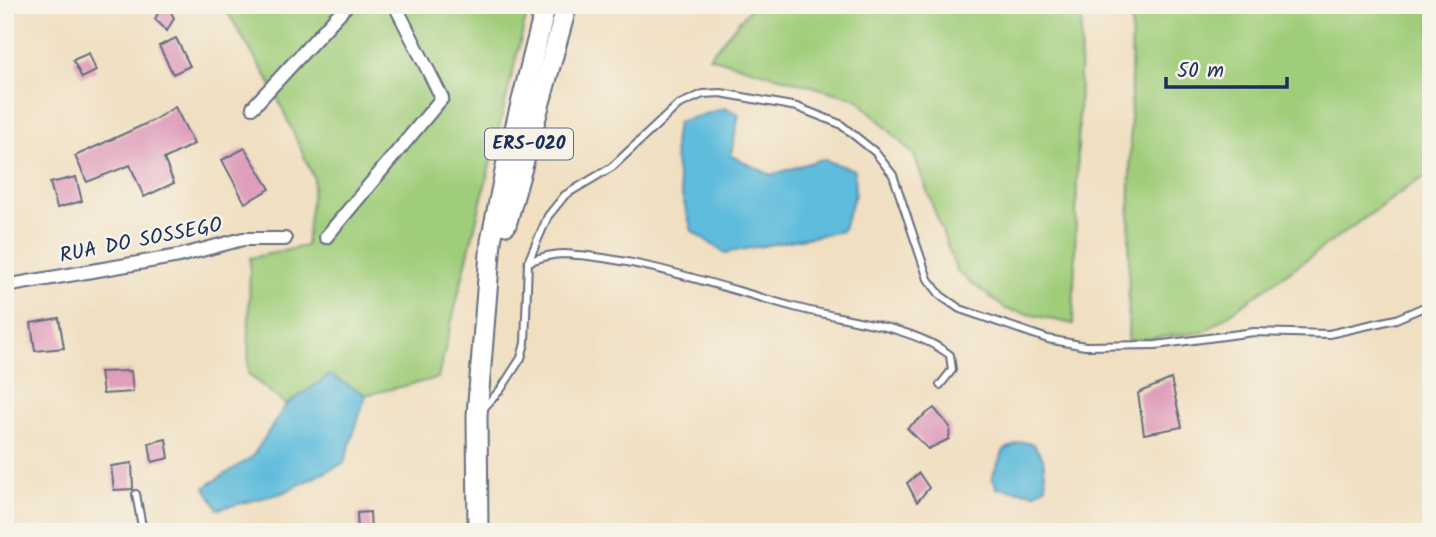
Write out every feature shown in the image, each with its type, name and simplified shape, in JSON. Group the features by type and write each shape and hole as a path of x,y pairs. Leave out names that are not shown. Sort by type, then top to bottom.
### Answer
{"main road":[{"name":"ERS-020","path":"478,532 477,415 491,241 509,152 546,5"},
{"name":"ERS-020","path":"489,283 567,5"}],"street":[{"path":"253,107 347,5"},
{"path":"326,237 442,98 395,5"},
{"name":"RUA DO SOSSEGO","path":"5,286 179,256 243,239 285,239"}],"lane":[{"path":"477,415 501,389 521,358 525,343 528,262 548,216 565,195 612,167 678,105 703,94 721,93 797,107 840,124 875,152 893,174 928,279 941,296 960,309 1048,339 1097,346 1156,345 1254,332 1329,334 1396,320 1431,304"},
{"path":"528,262 549,254 566,254 650,268 891,330 939,346 950,355 953,370 940,385"},
{"path":"136,494 143,532"}],"green space":[{"path":"223,5 529,5 438,378 366,395 330,376 286,405 248,374 250,258 306,246 314,178 272,86"},
{"path":"753,5 1082,5 1073,324 1006,309 957,272 914,155 857,99 709,57"},
{"path":"1132,5 1431,5 1431,176 1417,181 1204,332 1128,341"}],"water":[{"path":"725,108 739,114 731,156 771,175 822,159 854,170 855,194 842,231 725,253 692,231 675,162 678,122"},
{"path":"330,375 366,395 344,463 282,493 218,509 205,487 252,457 286,405"},
{"path":"1021,442 1033,444 1043,458 1046,486 1036,493 997,488 992,477 1004,450"}],"building":[{"path":"164,10 171,12 174,18 167,31 155,19 158,13"},
{"path":"176,38 190,66 173,74 159,46"},
{"path":"89,53 96,71 82,78 73,60"},
{"path":"175,107 194,144 164,159 174,183 144,197 130,165 87,182 75,156 152,121"},
{"path":"245,148 270,189 245,203 222,160"},
{"path":"76,177 82,201 57,208 50,183"},
{"path":"59,318 64,348 35,351 31,323"},
{"path":"131,371 133,392 103,394 100,372"},
{"path":"1171,379 1182,427 1144,434 1138,393"},
{"path":"934,408 950,427 949,439 928,449 907,428"},
{"path":"166,439 169,458 152,462 149,443"},
{"path":"132,463 133,489 114,490 111,466"},
{"path":"919,473 929,488 917,502 907,483"},
{"path":"370,512 371,532 358,532 357,513"}]}
